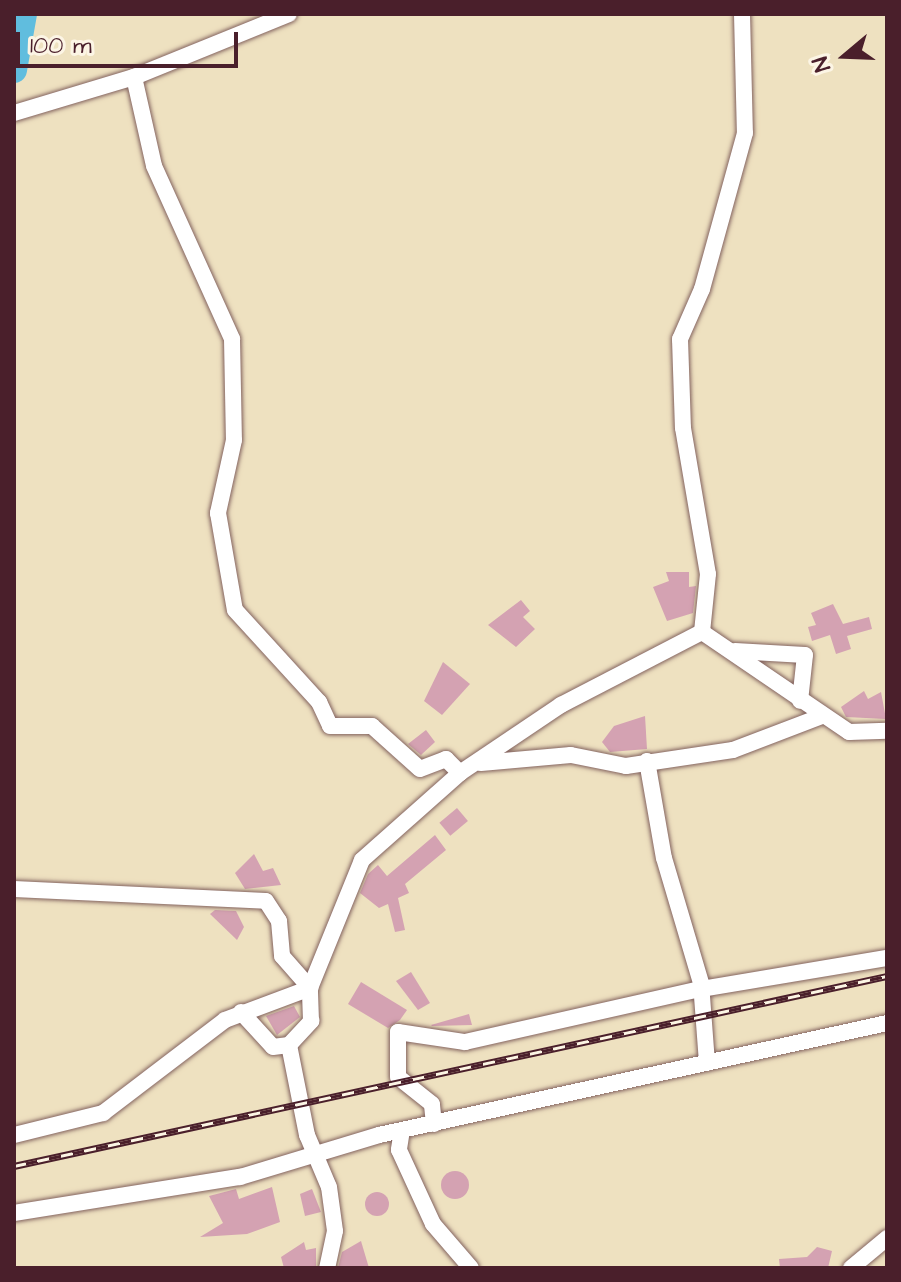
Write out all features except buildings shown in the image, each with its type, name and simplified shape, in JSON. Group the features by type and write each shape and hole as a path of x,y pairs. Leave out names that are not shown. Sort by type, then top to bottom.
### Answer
{"street":[{"path":"14,113 134,77 289,14"},
{"path":"702,632 708,574 683,428 680,339 702,289 745,133 742,14"},
{"path":"134,77 154,166 232,339 234,440 218,513 235,610 319,702 330,726 372,726 420,769 446,759 460,773"},
{"path":"702,632 735,651 800,701 849,732 887,731"},
{"path":"241,1012 273,1047 289,1045 311,1021 310,988 362,860 460,773 561,705 702,632"},
{"path":"735,651 805,655 800,701"},
{"path":"479,763 571,755 611,768 733,750 822,716"},
{"path":"647,761 701,989 707,1063"},
{"path":"14,889 266,901 279,921 282,956 310,988"},
{"path":"434,1124 432,1104 398,1077 398,1032 465,1042 701,989 887,958"},
{"path":"14,1135 103,1113 241,1012 310,988"},
{"path":"14,1213 240,1177 316,1151 402,1130 887,1023"},
{"path":"289,1045 335,1231 327,1268"},
{"path":"402,1130 399,1150 433,1224 471,1268"},
{"path":"851,1268 887,1238"}],"waterway":[{"path":"14,70 24,14"}],"railway":[{"path":"14,1166 887,976"}]}
